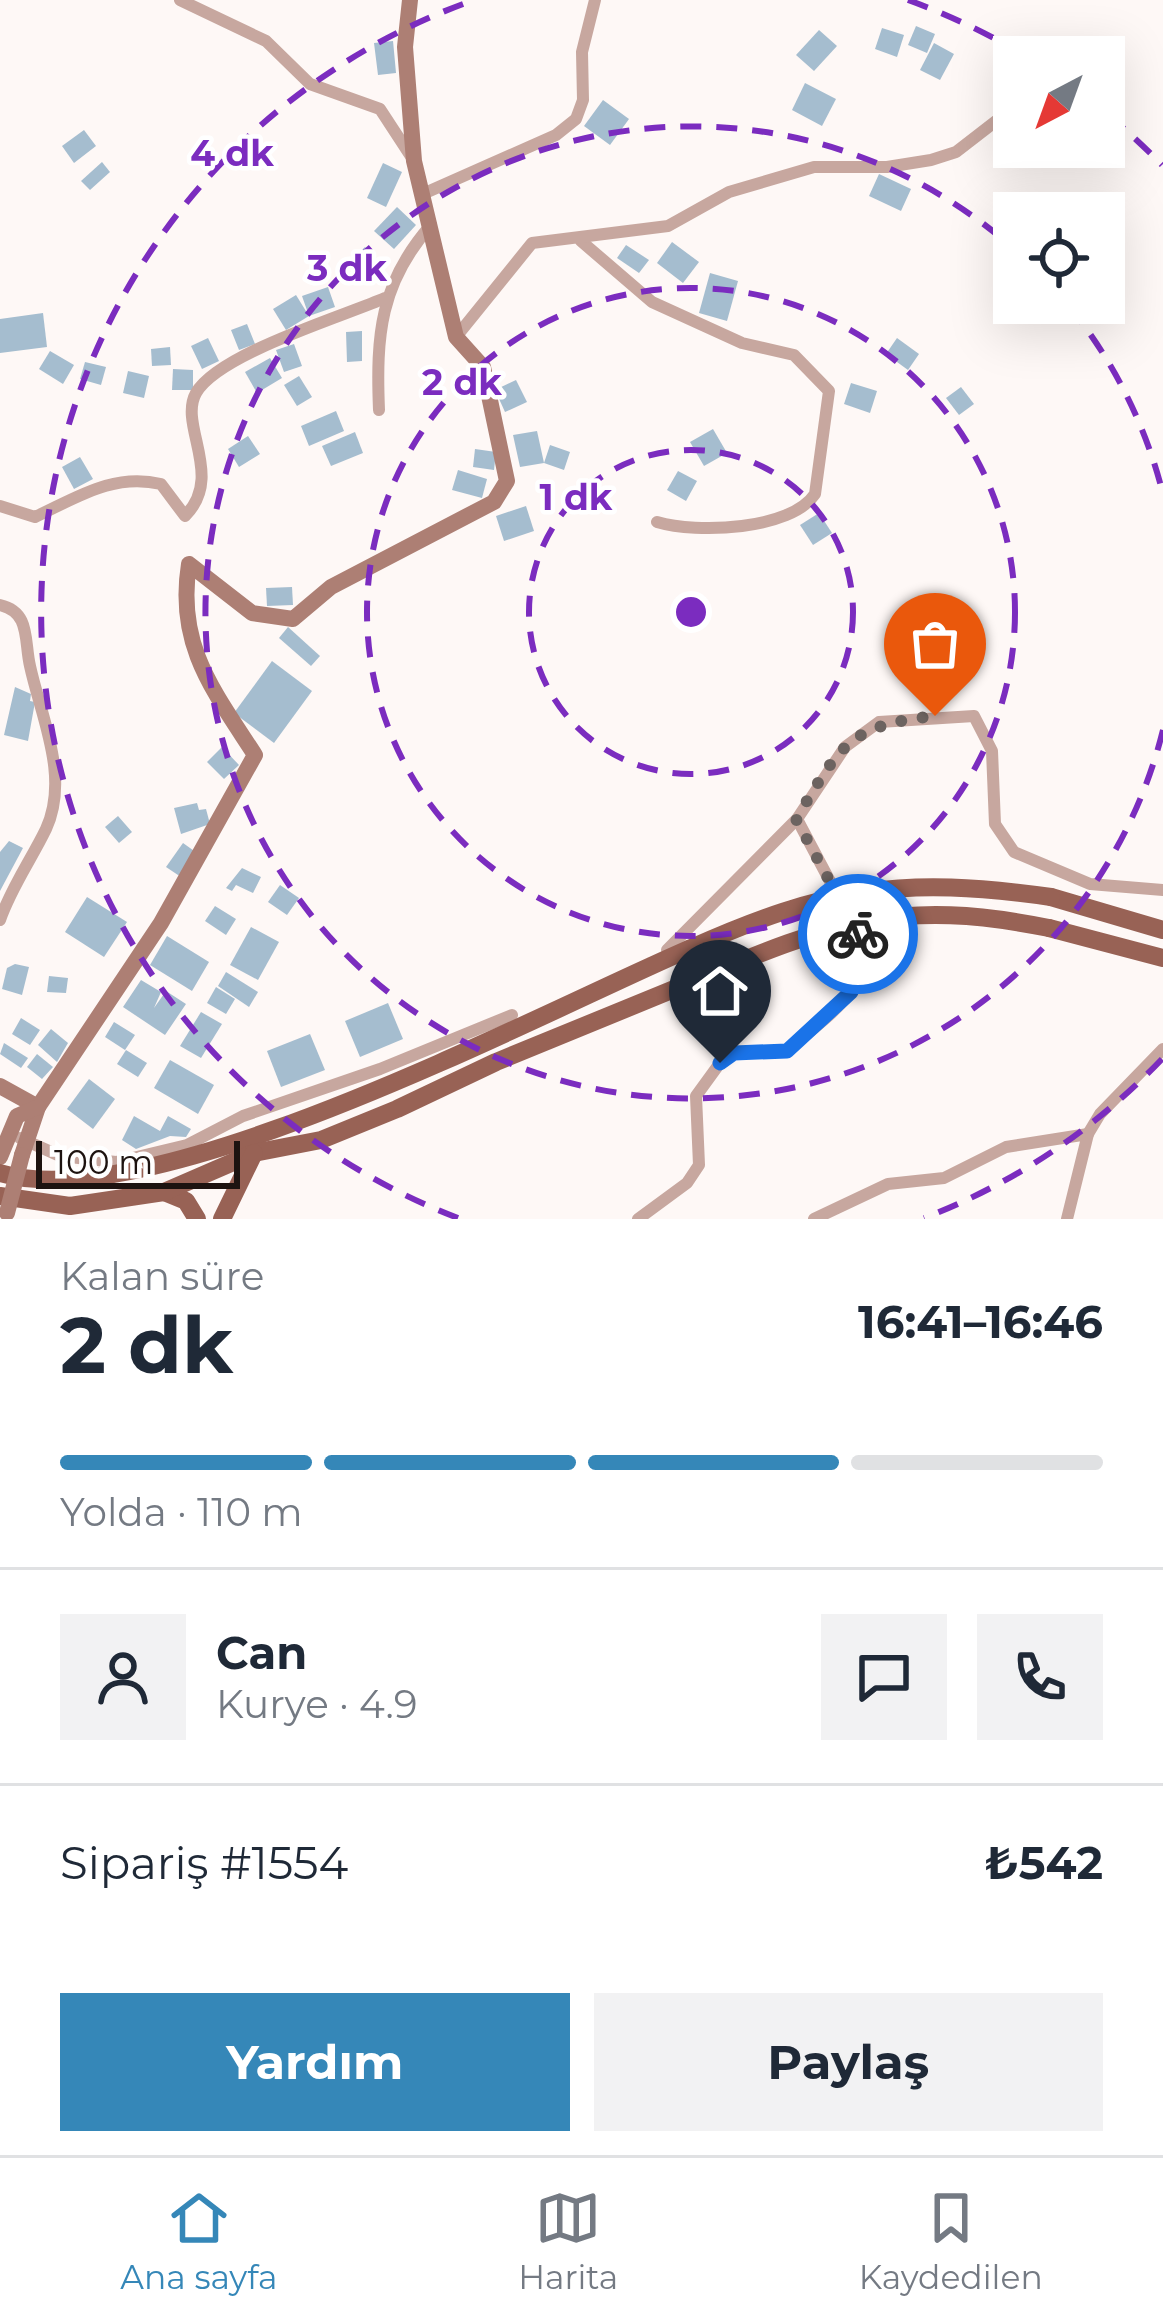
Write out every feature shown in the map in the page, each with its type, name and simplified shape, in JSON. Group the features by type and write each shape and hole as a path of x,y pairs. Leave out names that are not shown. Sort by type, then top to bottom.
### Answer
{"main road":[{"path":"0,1173 31,1181 103,1177 207,1154 410,1073 776,912 864,888 918,884 1051,897 1163,930"},
{"path":"4,1209 70,1206 164,1192 254,1153 321,1140 823,929 896,914 979,914 1163,958"},
{"path":"223,1219 254,1153"},
{"path":"164,1192 186,1201 197,1219"}],"street":[{"path":"4,1209 18,1134 161,923 255,755 190,648 184,595 189,565 252,613 293,619 332,587 494,502 507,481 483,367 456,337 425,193 414,161 380,109 310,84 266,41 180,0"},
{"path":"410,0 405,47 414,161"},
{"path":"425,193 556,135 576,119 583,100 582,52 595,0"},
{"path":"456,337 532,243 581,241 604,231 640,233 668,226 729,193 814,166 887,167 931,160 956,152 993,123"},
{"path":"379,410 385,298 400,259 431,224"},
{"path":"581,241 652,302 742,344 794,355 829,391 815,494 808,505 762,524 658,522"},
{"path":"0,506 35,517 100,485 134,478 160,484 185,516 194,507 204,460 193,406 218,369 385,298"},
{"path":"0,605 11,608 24,624 51,740 53,796 48,824 0,920"},
{"path":"668,950 796,819 845,747 879,722 974,716 992,751 995,824 1014,852 1090,884 1163,890"},
{"path":"638,1219 687,1183 699,1166 696,1096 720,1063 734,1053 787,1051 862,975 867,957 860,938 796,819"},
{"path":"0,1106 18,1134 60,1156 116,1162 187,1145 244,1116 380,1069 512,1015"},
{"path":"1066,1219 1088,1134 1100,1114 1163,1049"},
{"path":"0,1086 18,1134"},
{"path":"814,1219 888,1184 944,1178 967,1162 1006,1147 1088,1134"}],"building":[{"path":"916,26 935,34 927,53 908,45"},
{"path":"882,28 904,35 897,57 875,49"},
{"path":"819,30 837,46 814,71 796,55"},
{"path":"393,41 396,73 378,75 374,43"},
{"path":"934,43 954,54 940,80 920,70"},
{"path":"805,83 836,99 822,126 792,110"},
{"path":"603,100 629,119 610,145 584,126"},
{"path":"84,130 96,146 74,163 62,146"},
{"path":"102,162 110,172 90,190 81,181"},
{"path":"383,163 402,172 386,207 367,198"},
{"path":"879,174 911,189 901,211 869,196"},
{"path":"397,207 416,225 394,249 374,231"},
{"path":"672,242 699,262 683,283 657,263"},
{"path":"626,245 649,260 639,273 617,258"},
{"path":"365,247 377,261 361,276 349,262"},
{"path":"710,273 738,281 727,321 699,313"},
{"path":"328,287 335,307 309,316 302,296"},
{"path":"296,295 309,316 286,330 273,309"},
{"path":"43,313 47,347 0,353 0,319"},
{"path":"247,324 255,344 239,350 231,330"},
{"path":"362,331 362,361 347,362 346,332"},
{"path":"208,338 219,361 202,369 191,346"},
{"path":"897,338 919,354 908,370 886,354"},
{"path":"294,344 302,366 284,372 276,350"},
{"path":"170,347 171,365 152,366 151,349"},
{"path":"50,351 74,365 63,384 39,369"},
{"path":"270,358 282,378 257,393 245,372"},
{"path":"85,362 106,367 101,385 80,379"},
{"path":"173,369 193,370 193,390 172,390"},
{"path":"128,371 149,376 144,398 123,393"},
{"path":"299,376 312,397 297,406 284,385"},
{"path":"516,380 527,402 505,412 495,390"},
{"path":"851,383 877,391 870,413 844,404"},
{"path":"961,387 974,404 959,415 946,398"},
{"path":"336,411 344,431 309,446 301,426"},
{"path":"713,429 727,453 704,466 690,442"},
{"path":"537,431 544,463 520,467 513,435"},
{"path":"355,432 363,453 331,466 322,446"},
{"path":"248,436 260,454 239,467 228,449"},
{"path":"550,445 570,452 564,470 544,463"},
{"path":"475,449 496,452 494,470 473,467"},
{"path":"80,457 93,479 74,489 62,467"},
{"path":"458,470 487,479 482,498 452,490"},
{"path":"678,471 697,481 686,501 667,490"},
{"path":"526,506 534,531 504,541 496,516"},
{"path":"819,513 832,533 813,545 800,525"},
{"path":"292,587 293,605 267,606 266,588"},
{"path":"288,627 320,656 311,666 279,638"},
{"path":"272,661 312,691 274,743 234,713"},
{"path":"15,687 31,694 30,701 35,702 28,741 4,735"},
{"path":"222,747 239,765 224,779 207,762"},
{"path":"197,803 199,810 206,809 210,824 181,834 174,808"},
{"path":"118,816 132,832 119,843 105,827"},
{"path":"9,841 23,848 0,891 0,852"},
{"path":"183,843 197,853 181,877 166,867"},
{"path":"242,868 261,877 253,893 236,885 232,891 226,888"},
{"path":"280,885 299,898 287,915 268,902"},
{"path":"87,897 127,922 104,957 65,932"},
{"path":"215,906 236,919 226,935 205,921"},
{"path":"251,927 279,942 258,980 230,965"},
{"path":"167,936 209,962 192,991 150,965"},
{"path":"15,964 29,967 22,995 2,989 7,968"},
{"path":"226,972 258,992 249,1007 218,986"},
{"path":"49,976 68,978 66,993 47,992"},
{"path":"141,980 161,992 154,1008 166,991 186,1004 165,1035 123,1007"},
{"path":"216,987 235,999 226,1014 207,1003"},
{"path":"388,1003 403,1039 360,1057 345,1021"},
{"path":"201,1012 222,1024 201,1058 180,1046"},
{"path":"21,1018 40,1030 30,1045 12,1034"},
{"path":"114,1022 135,1035 125,1050 105,1037"},
{"path":"51,1029 68,1043 57,1062 38,1045"},
{"path":"310,1034 325,1070 281,1087 267,1051"},
{"path":"4,1043 28,1058 21,1068 0,1054"},
{"path":"126,1050 147,1063 138,1077 117,1064"},
{"path":"37,1054 53,1067 42,1079 27,1067"},
{"path":"170,1060 214,1085 198,1114 154,1088"},
{"path":"89,1079 115,1099 93,1129 67,1109"},
{"path":"134,1116 160,1131 168,1116 191,1129 186,1137 170,1136 136,1149 122,1140"}],"way so far":[{"path":"858,934 796,819 845,747 879,722 935,716"}],"route":[{"path":"720,1063 734,1053 787,1051 851,992 867,957 858,934"}]}
